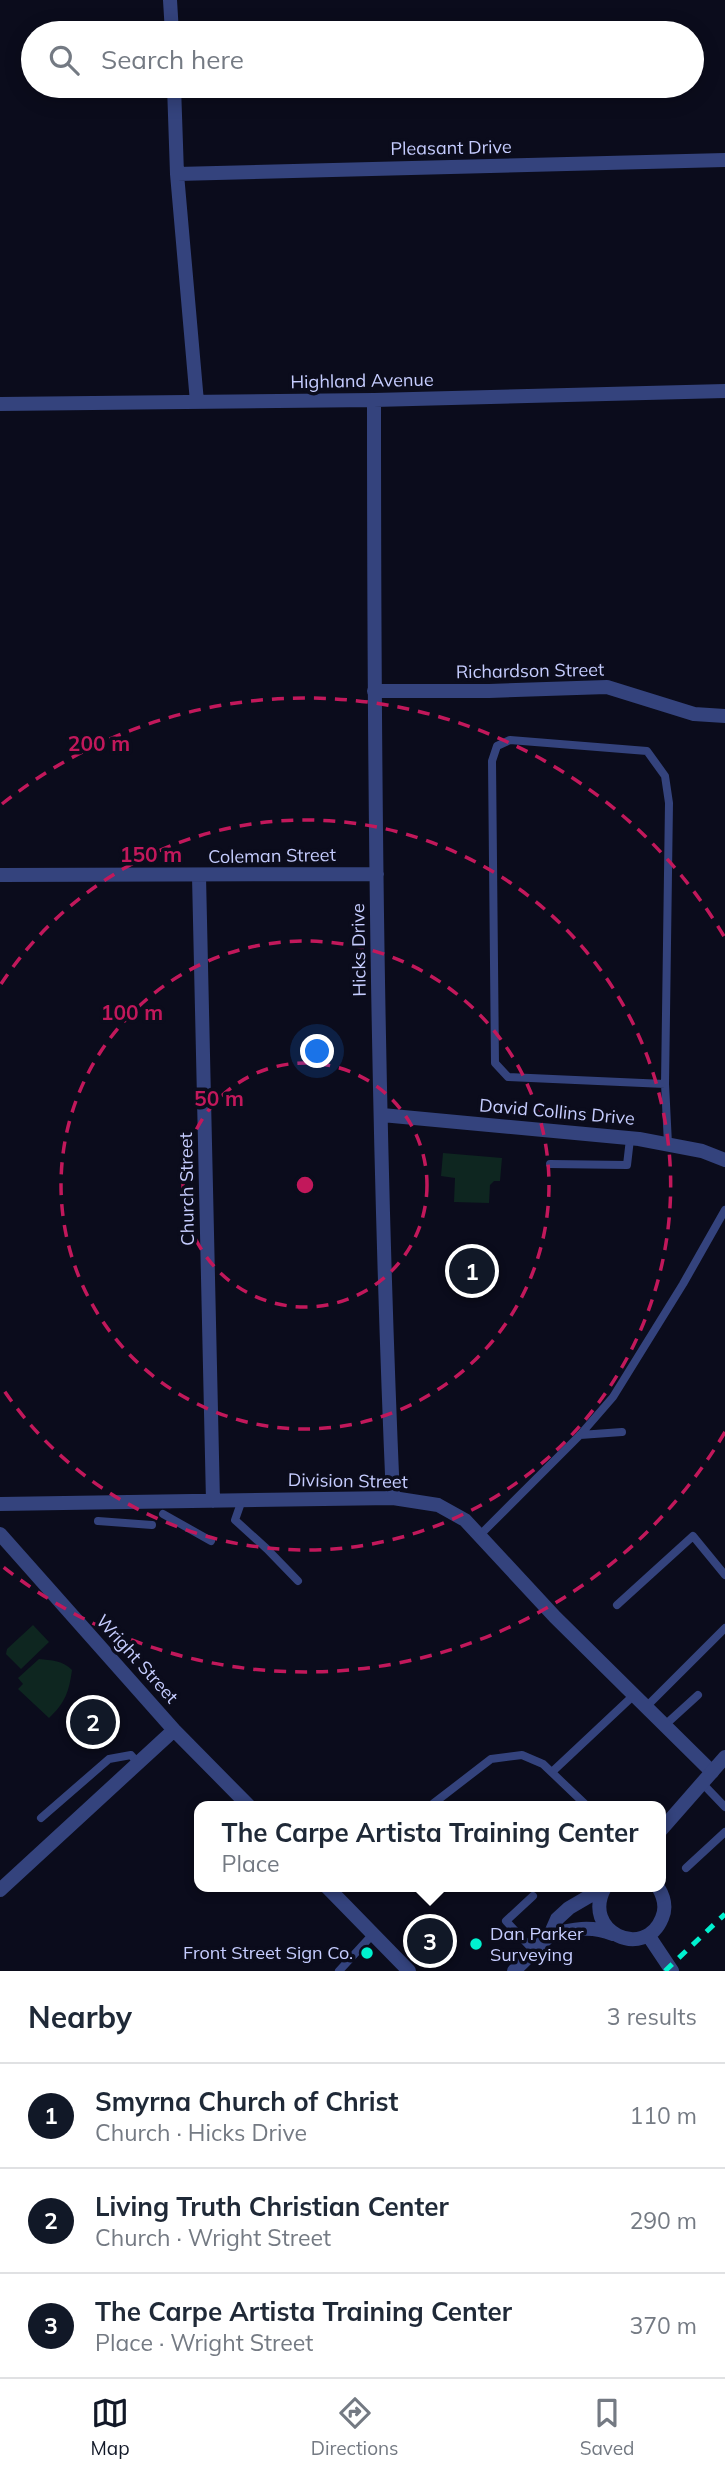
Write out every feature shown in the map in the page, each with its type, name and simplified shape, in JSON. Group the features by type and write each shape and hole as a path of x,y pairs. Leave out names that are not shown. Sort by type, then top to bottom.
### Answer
{"street":[{"path":"170,0 171,21"},
{"path":"174,98 177,174 197,402"},
{"name":"Pleasant Drive","path":"177,174 725,160"},
{"name":"Highland Avenue","path":"0,404 374,400 725,391"},
{"name":"Hicks Drive","path":"374,400 374,691 384,1298 393,1498"},
{"name":"Richardson Street","path":"374,691 607,687 694,714 725,716"},
{"name":"Coleman Street","path":"0,875 377,874"},
{"name":"Church Street","path":"199,876 213,1501"},
{"name":"David Collins Drive","path":"382,1115 630,1139 702,1151 725,1160"},
{"name":"Division Street","path":"0,1504 393,1498 438,1505 465,1520 555,1617 664,1725 716,1770"},
{"name":"Wright Street","path":"0,1534 174,1730 244,1801"},
{"path":"0,1890 174,1730"},
{"path":"666,1823 716,1770"},
{"path":"335,1892 409,1971"},
{"path":"514,1971 550,1935 557,1919 569,1908 596,1892"},
{"path":"603,1892 599,1912 613,1934"},
{"path":"550,1935 578,1928 601,1929 630,1940 648,1935 660,1923 664,1914 660,1892"},
{"path":"648,1935 672,1971"}],"lane":[{"path":"665,1084 508,1077 495,1063 492,761 497,746 510,740 647,751 665,776 669,803 665,1084 668,1144"},
{"path":"550,1164 626,1165 630,1139"},
{"path":"480,1535 580,1435 613,1397 725,1210"},
{"path":"580,1435 622,1432"},
{"path":"242,1500 235,1520 298,1581"},
{"path":"163,1514 211,1541"},
{"path":"98,1521 152,1525"},
{"path":"617,1605 693,1536 725,1575"},
{"path":"646,1707 725,1628"},
{"path":"552,1772 634,1695"},
{"path":"664,1725 698,1695"},
{"path":"41,1818 109,1759 131,1755 137,1762"},
{"path":"436,1801 491,1759 522,1755 543,1764 582,1801"},
{"path":"716,1770 725,1807"},
{"path":"686,1868 725,1832"},
{"path":"533,1896 506,1921 534,1951"},
{"path":"339,1971 373,1934"}],"green space":[{"path":"443,1153 502,1158 500,1181 494,1181 490,1185 489,1203 454,1202 455,1178 441,1176"},
{"path":"33,1625 49,1642 21,1669 6,1654 7,1649"},
{"path":"39,1659 61,1663 72,1670 65,1697 49,1718 18,1689 23,1684 18,1678"}],"railway":[{"path":"665,1971 725,1914"}],"place":[{"name":"Smyrna Church of Christ","path":"472,1271"},
{"name":"Living Truth Christian Center","path":"93,1722"},
{"name":"The Carpe Artista Training Center","path":"430,1941"},
{"name":"Dan Parker Surveying","path":"476,1944"},
{"name":"Front Street Sign Co.","path":"367,1953"}]}
